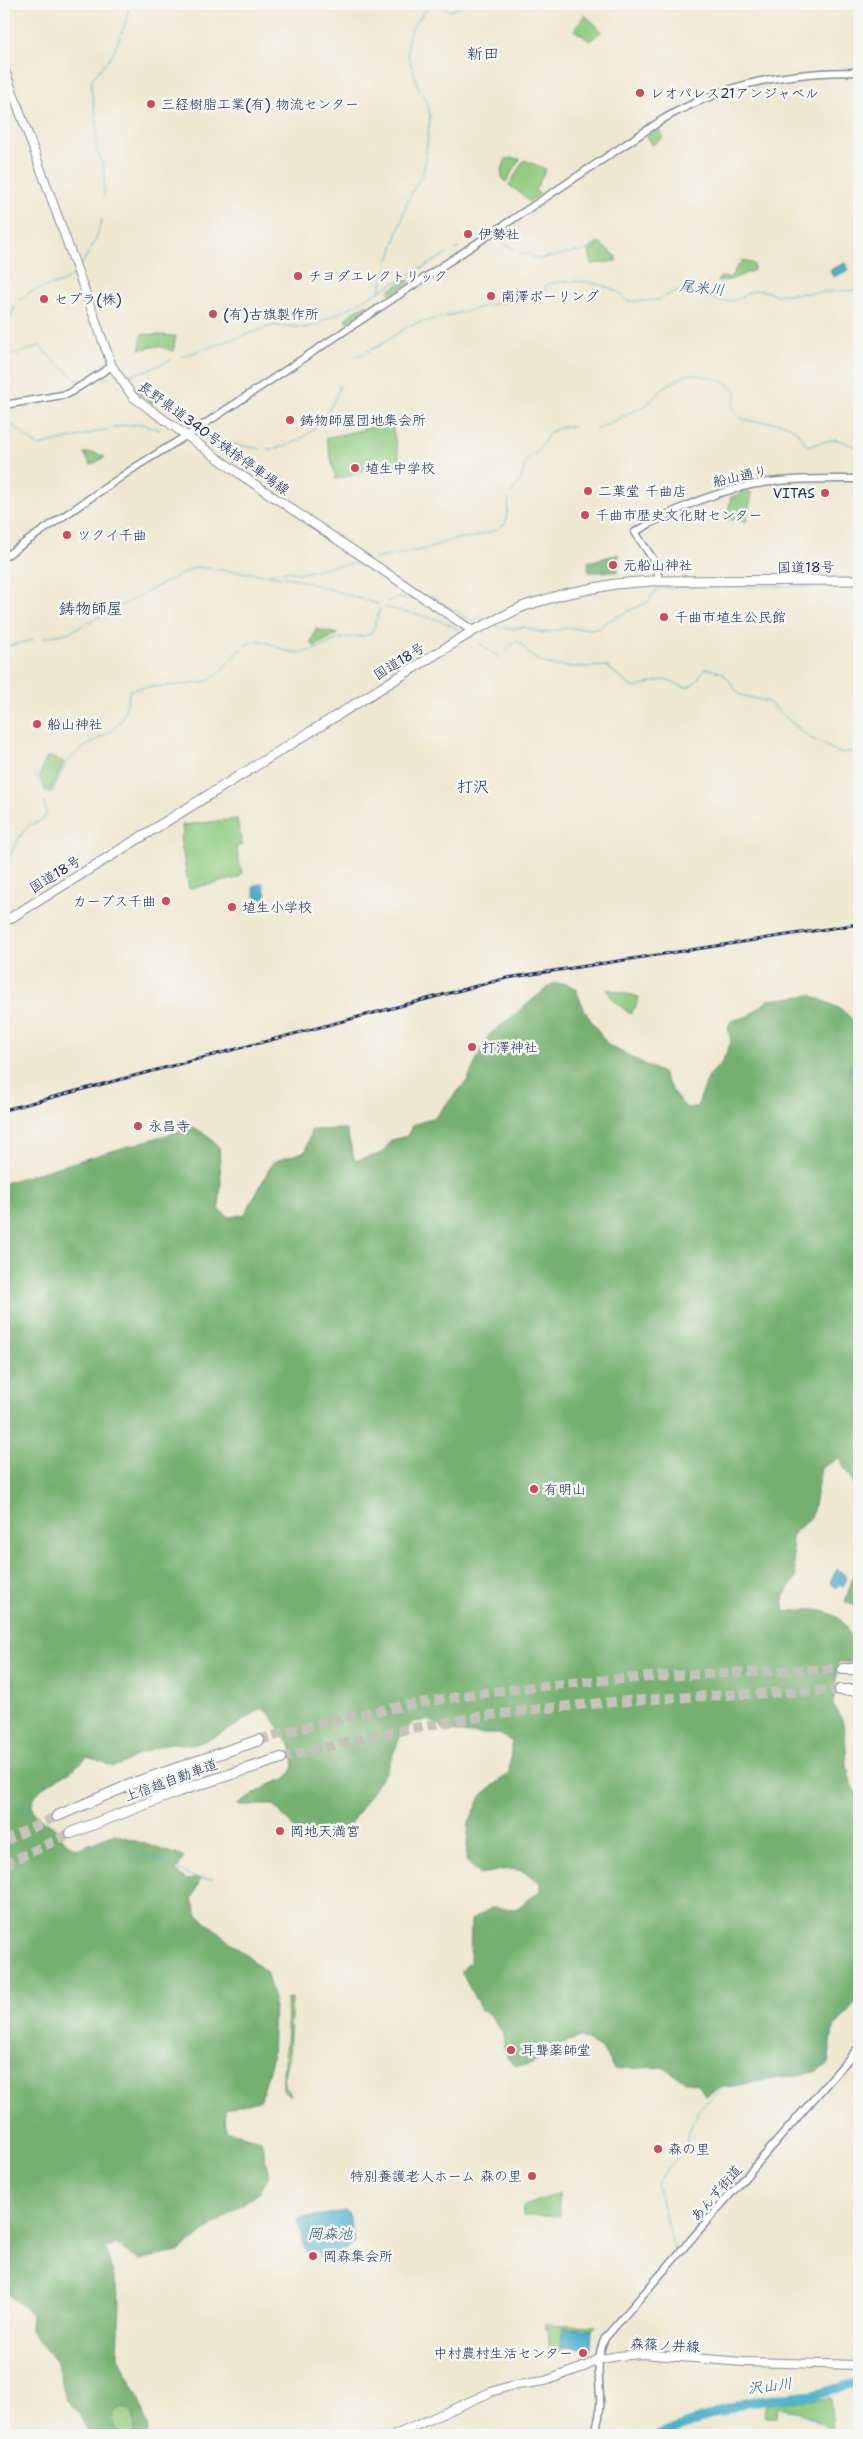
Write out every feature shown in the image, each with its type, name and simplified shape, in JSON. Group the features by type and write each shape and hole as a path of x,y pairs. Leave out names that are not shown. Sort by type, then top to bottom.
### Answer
{"highway":[{"name":"国道18号","path":"4,922 473,631 517,609 564,594 614,584 859,580"},
{"path":"843,1670 859,1669"},
{"path":"840,1690 859,1690"},
{"name":"上信越自動車道","path":"57,1816 134,1783 259,1740"},
{"name":"上信越自動車道","path":"72,1833 179,1791 280,1758"}],"main road":[{"name":"長野県道340号姨捨停車場線","path":"4,68 112,366 133,397 186,436 473,631"},
{"name":"森篠ノ井線","path":"395,2435 491,2392 510,2386 545,2381 597,2360 642,2354 744,2362 859,2365"}],"street":[{"path":"4,557 455,259 646,130 695,102 735,86 769,78 808,73 859,72"},
{"path":"4,404 68,394 112,366"},
{"name":"船山通り","path":"660,582 656,564 635,532 681,507 734,489 777,481 859,479"},
{"name":"あんず街道","path":"597,2360 607,2335 859,2047"},
{"path":"593,2435 601,2409 597,2360"}],"green space":[{"path":"585,15 602,31 590,41 574,30"},
{"path":"659,129 664,137 652,145 647,136"},
{"path":"506,159 520,159 506,182 503,180 501,171"},
{"path":"524,160 546,169 535,191 540,194 529,202 509,185"},
{"path":"599,243 616,256 616,261 592,264 589,251"},
{"path":"742,260 754,264 754,270 730,280 718,281 720,277 730,278 738,265 741,265"},
{"path":"407,279 410,282 391,294 389,290"},
{"path":"367,304 369,307 347,322 345,319"},
{"path":"142,334 176,336 173,351 159,346 140,349"},
{"path":"135,390 155,392 153,404"},
{"path":"391,423 401,464 336,479 326,438"},
{"path":"84,453 95,453 105,457 91,465"},
{"path":"748,492 752,494 746,522 727,519 731,497"},
{"path":"619,554 618,572 589,572 588,562"},
{"path":"316,629 337,634 314,646 311,643"},
{"path":"47,756 64,762 50,793 46,791 39,777"},
{"path":"237,819 242,845 236,847 242,873 238,878 189,889 180,837 183,834 182,825"},
{"path":"552,984 567,984 575,988 586,1013 608,1045 662,1073 675,1095 686,1108 697,1107 709,1076 722,1062 731,1042 728,1027 731,1021 749,1016 768,1000 811,995 841,1009 856,1023 859,1023 859,1509 853,1504 855,1486 839,1458 821,1468 812,1516 791,1536 796,1578 783,1597 785,1612 816,1610 832,1614 838,1618 844,1624 854,1646 859,1652 859,1662 838,1662 833,1706 840,1715 844,1726 848,1773 852,1785 859,1795 859,1998 833,2029 828,2064 815,2072 720,2088 706,2095 696,2083 687,2082 663,2067 614,2069 602,2049 580,2037 562,2043 530,2065 516,2066 508,2059 504,2047 503,2033 490,2015 481,2010 461,1971 470,1962 471,1920 491,1908 516,1909 540,1891 540,1883 525,1872 512,1869 480,1875 466,1861 469,1822 482,1795 509,1773 512,1742 499,1734 470,1734 443,1730 439,1725 428,1720 414,1722 401,1735 386,1771 350,1824 335,1836 295,1829 274,1805 237,1805 269,1785 287,1778 294,1767 292,1747 269,1713 261,1708 230,1729 196,1744 167,1744 112,1767 87,1757 36,1794 32,1808 36,1815 52,1826 66,1842 77,1849 115,1834 184,1857 176,1871 186,1880 201,1878 192,1899 197,1914 266,1972 274,1999 272,2059 261,2099 225,2110 226,2131 261,2140 269,2175 260,2191 178,2252 139,2260 118,2246 106,2248 120,2302 118,2357 138,2397 148,2429 148,2435 133,2435 135,2421 132,2412 124,2407 119,2407 113,2414 114,2427 121,2435 90,2435 79,2414 66,2400 57,2364 30,2329 31,2313 4,2291 4,1183 193,1127 207,1135 219,1147 221,1181 219,1210 229,1217 245,1214 273,1162 306,1151 311,1130 346,1129 355,1161 383,1153 391,1140 407,1136 413,1125 435,1117 467,1081 488,1036"},
{"path":"607,989 639,997 635,1008 630,1014 612,999"},
{"path":"859,1559 859,1612 858,1607 845,1602"},
{"path":"292,1998 289,2052 283,2080 288,2022 287,1999"},
{"path":"283,2080 290,2096 283,2090"},
{"path":"559,2193 560,2215 523,2216 523,2207"},
{"path":"545,2324 596,2326 592,2330 563,2328 561,2351 550,2353 548,2329 545,2329"},
{"path":"830,2398 833,2430 800,2412 786,2408 778,2407 777,2417 766,2417 765,2406 769,2404"},
{"path":"119,2407 126,2407 132,2410 136,2426 133,2435 121,2435 114,2427 113,2414"}],"water":[{"path":"845,263 849,270 833,277 830,270"},
{"path":"263,883 267,900 257,903 253,886"},
{"path":"853,1061 859,1062 859,1075 854,1075 850,1071"},
{"path":"837,1569 847,1577 843,1587 840,1585 837,1588 830,1583"},
{"name":"岡森池","path":"345,2211 349,2214 354,2242 347,2249 320,2258 316,2250 308,2253 303,2244 297,2219"},
{"path":"563,2328 592,2330 591,2348 561,2346"}],"waterway":[{"path":"104,196 104,168 96,148 97,122 91,88 92,79 112,55 125,25 130,4"},
{"path":"380,290 408,199 424,171 430,116 427,100 419,89 408,55 408,38 413,26 431,4"},
{"path":"440,4 450,11 465,4"},
{"path":"81,266 96,239 102,219"},
{"path":"496,240 514,249"},
{"path":"520,252 540,259 583,252 598,243"},
{"path":"455,250 459,248"},
{"path":"181,357 274,325 305,328 312,326 447,254"},
{"path":"4,331 15,307 26,295 32,291 61,283 73,275"},
{"name":"尾米川","path":"525,299 544,295 546,284 573,281 590,282 607,287 630,301 659,300 669,294 678,292 732,301 756,290 776,295 859,290"},
{"path":"353,358 379,346 410,325 511,300"},
{"path":"4,358 40,346 54,361 77,380 83,380"},
{"path":"124,376 148,370 171,360"},
{"path":"596,430 646,405 666,386 688,374 714,378 732,387 736,391 733,406 735,413 740,418 755,422 787,425 797,432 808,446 836,439 859,448"},
{"path":"103,379 111,378"},
{"path":"267,449 293,444 314,429 330,408 340,385"},
{"path":"4,423 20,430 39,446 122,426 142,424 160,430"},
{"path":"511,494 522,477 525,462 539,450 549,433 564,426 574,427"},
{"path":"203,438 260,449"},
{"path":"374,559 431,548 450,540 478,536 496,530 506,523 509,500"},
{"path":"270,574 283,571 302,573 338,565 362,563"},
{"path":"43,638 70,632 195,567 293,578 378,604"},
{"path":"495,625 508,629 524,627 542,633 567,628 599,629 606,622 648,602 657,589 695,586"},
{"path":"705,586 759,586"},
{"path":"762,586 859,587"},
{"path":"431,596 471,621 481,616 484,618"},
{"path":"386,602 398,598 415,599"},
{"path":"384,607 433,618 459,630"},
{"path":"52,793 64,767 70,759 81,749 115,727 126,707 130,690 194,684 209,680 243,647 256,641 265,642 287,651 306,652 343,638 369,635 372,633 380,609"},
{"path":"4,647 33,640"},
{"path":"506,651 516,641 533,657 552,665 570,667 606,666 632,687 636,688 662,680 687,687 695,682 706,668 723,673 740,695 768,702 814,740 840,753 859,751"},
{"path":"480,644 500,658"},
{"path":"34,773 39,782"},
{"path":"4,865 22,833 30,825 44,819 46,814 44,802"},
{"path":"4,1802 32,1809"},
{"path":"91,1844 152,1858 195,1878 213,1878"},
{"path":"828,2046 832,2027 859,1992"},
{"path":"675,2253 657,2184 669,2166 685,2151 689,2131 699,2109 723,2087 732,2082 759,2080 823,2062 828,2057 828,2050"},
{"name":"沢山川","path":"659,2435 746,2402 813,2395 859,2382"},
{"path":"778,2407 793,2410 816,2419 829,2429 833,2435"}],"tunnel":[{"path":"259,1740 331,1721 403,1706 549,1685 696,1674 843,1669"},
{"path":"281,1758 412,1728 492,1715 666,1698 840,1690"},
{"path":"4,1841 57,1816"},
{"path":"4,1865 71,1833"}],"railway":[{"path":"4,1110 507,978 859,924"}],"place":[{"name":"レオパレス21アンジャベル","path":"640,93"},
{"name":"三経樹脂工業(有) 物流センター","path":"151,104"},
{"name":"伊勢社","path":"468,234"},
{"name":"チヨダエレクトリック","path":"298,276"},
{"name":"南澤ボーリング","path":"491,296"},
{"name":"セプラ(株)","path":"44,299"},
{"name":"(有)古旗製作所","path":"213,314"},
{"name":"鋳物師屋団地集会所","path":"290,420"},
{"name":"埴生中学校","path":"355,468"},
{"name":"二葉堂 千曲店","path":"588,491"},
{"name":"VITAS","path":"825,493"},
{"name":"千曲市歴史文化財センター","path":"585,515"},
{"name":"ツクイ千曲","path":"67,535"},
{"name":"元船山神社","path":"613,565"},
{"name":"千曲市埴生公民館","path":"664,617"},
{"name":"船山神社","path":"37,724"},
{"name":"カーブス千曲","path":"166,901"},
{"name":"埴生小学校","path":"232,907"},
{"name":"打澤神社","path":"472,1047"},
{"name":"永昌寺","path":"138,1126"},
{"name":"有明山","path":"534,1489"},
{"name":"岡地天満宮","path":"280,1831"},
{"name":"耳聾薬師堂","path":"511,2050"},
{"name":"森の里","path":"658,2149"},
{"name":"特別養護老人ホーム 森の里","path":"532,2176"},
{"name":"岡森集会所","path":"313,2256"},
{"name":"中村農村生活センター","path":"583,2353"}],"district":[{"name":"新田","path":"483,53"},
{"name":"鋳物師屋","path":"91,608"},
{"name":"打沢","path":"473,786"}]}
